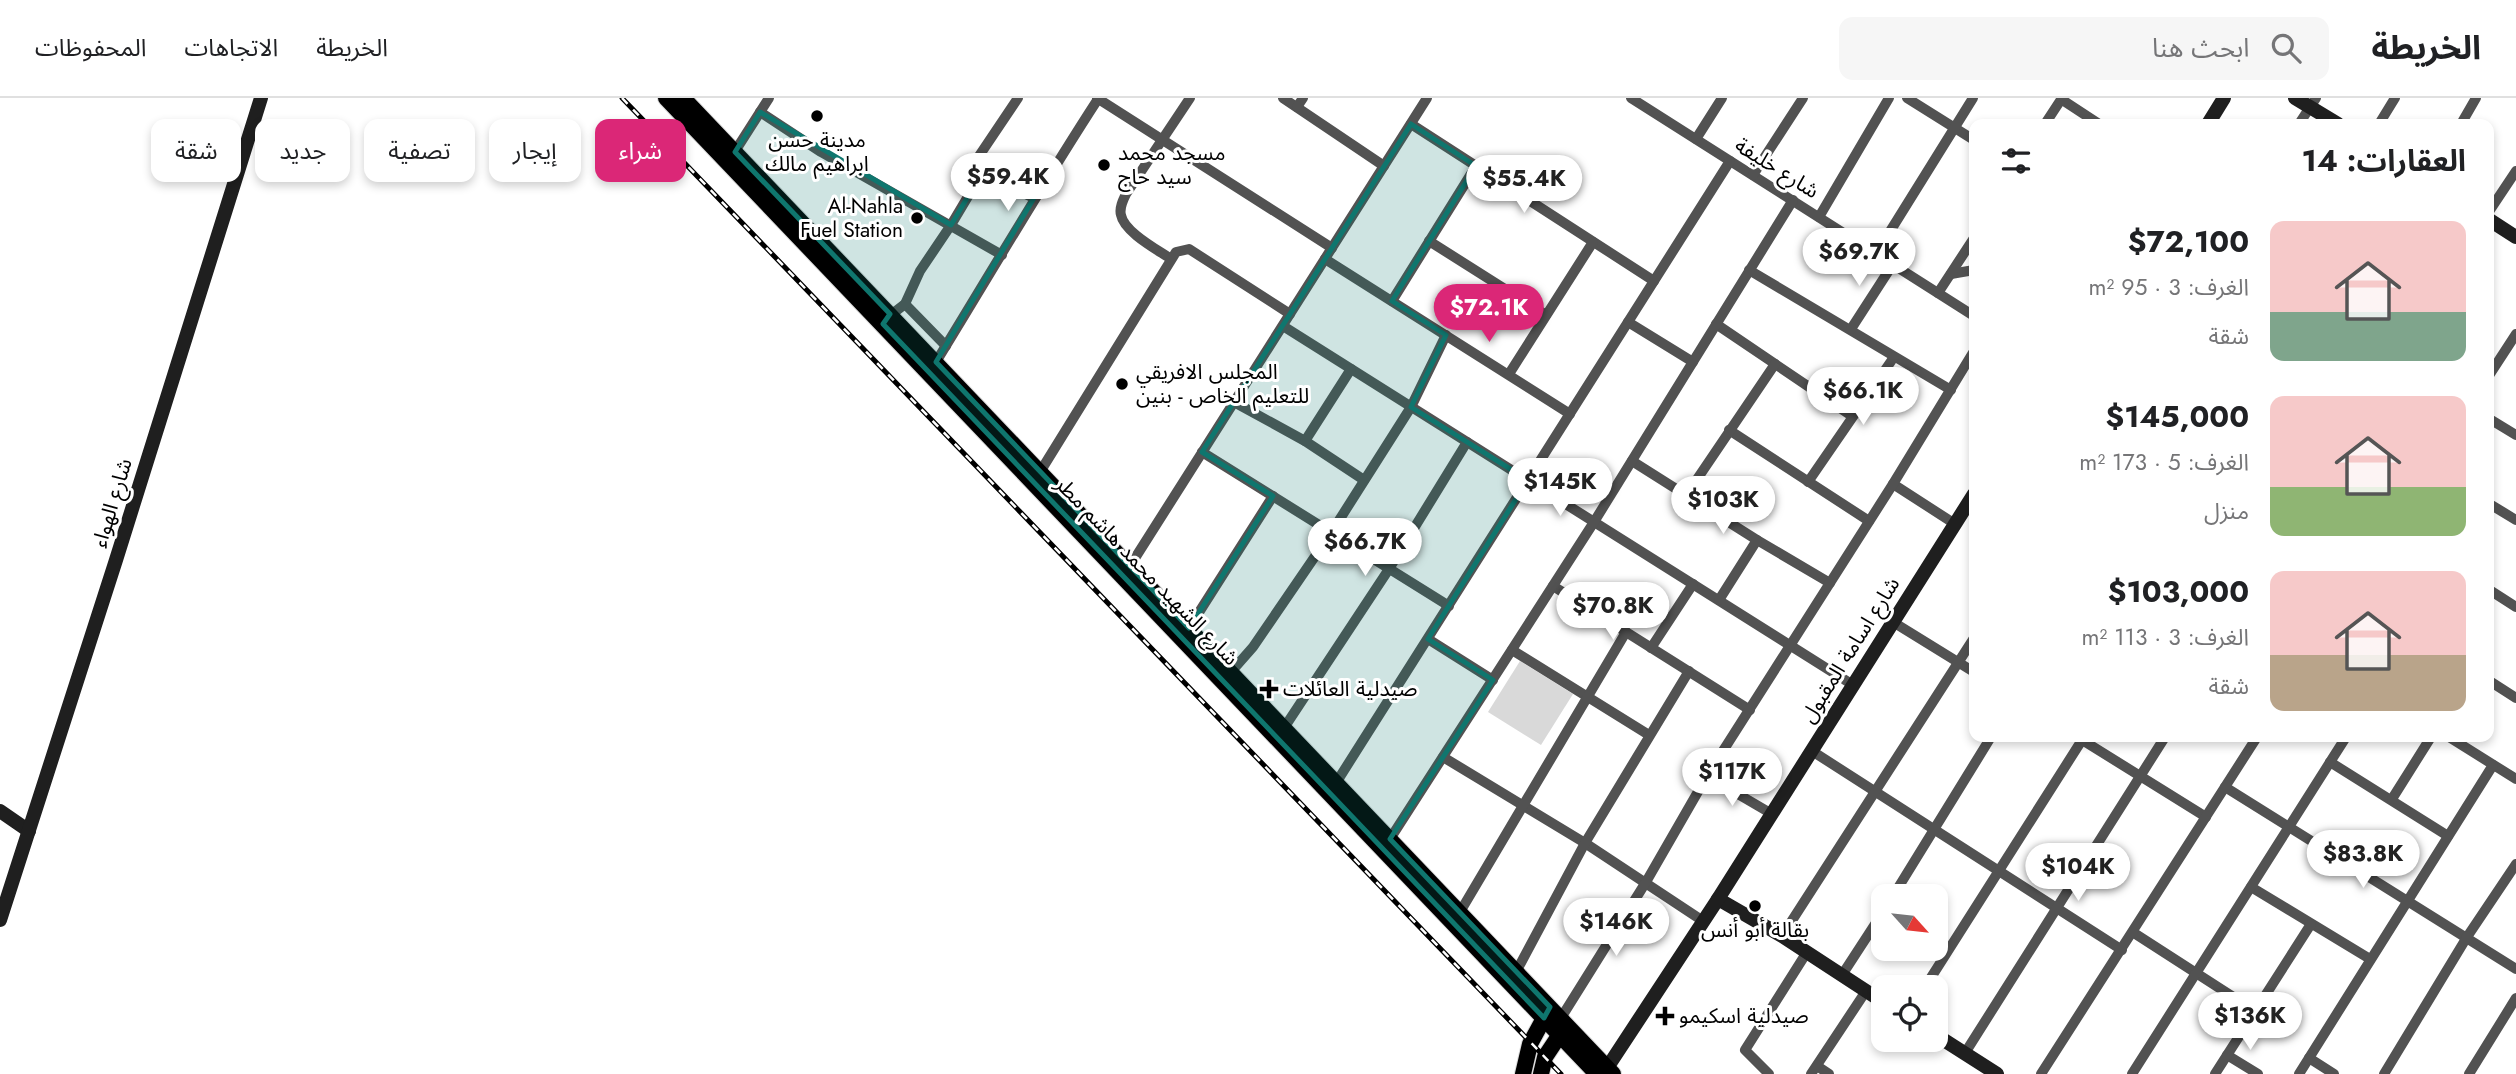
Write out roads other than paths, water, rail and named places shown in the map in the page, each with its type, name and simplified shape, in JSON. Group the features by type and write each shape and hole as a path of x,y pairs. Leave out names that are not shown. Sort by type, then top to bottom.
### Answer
{"main road":[{"name":"شارع الشهيد محمد هاشم مطر","path":"666,98 731,157 1605,1072"},
{"name":"شارع الشهيد محمد هاشم مطر","path":"683,98 731,157"},
{"name":"شارع الشهيد محمد هاشم مطر","path":"887,319 936,362 1460,912 1516,972 1556,1021"},
{"path":"1523,1074 1530,1044 1556,1021"},
{"path":"1541,1074 1556,1021"}],"street":[{"name":"شارع الهواء","path":"0,920 261,98"},
{"path":"731,157 769,98"},
{"path":"1018,98 976,161 977,170 1034,198"},
{"path":"936,362 1034,198 1098,98 1332,248"},
{"path":"1171,260 1133,232 1121,218 1121,208 1126,194 1190,98"},
{"path":"1283,98 1300,103 1384,166"},
{"path":"1130,566 1427,98"},
{"name":"شارع خليفة","path":"1631,98 1969,313"},
{"path":"1696,139 1721,98"},
{"path":"1753,175 1803,98"},
{"path":"1819,217 1889,98"},
{"path":"1907,98 1969,137"},
{"path":"1876,254 1973,98"},
{"path":"2211,119 2224,98"},
{"path":"2295,98 2313,102 2333,119"},
{"path":"2382,119 2395,98"},
{"path":"2463,119 2476,98"},
{"path":"2048,119 2061,99 2091,119"},
{"path":"2302,119 2313,102"},
{"path":"760,112 816,148 1002,255"},
{"path":"1410,124 1654,281"},
{"path":"1336,783 1730,161"},
{"path":"1392,301 1476,166"},
{"path":"2494,204 2516,171"},
{"path":"887,319 905,304 920,271 982,173"},
{"path":"1390,839 1594,522 1793,201"},
{"path":"2494,223 2516,237"},
{"path":"1429,241 1546,315"},
{"path":"1509,374 1592,242"},
{"path":"1938,293 1969,246"},
{"path":"1040,472 1176,252 1189,249 1290,314"},
{"path":"1325,259 1570,414"},
{"path":"1851,329 1893,264"},
{"path":"1749,270 1951,390"},
{"path":"1951,274 1969,271"},
{"path":"905,304 946,346"},
{"path":"1628,322 1693,362"},
{"path":"1716,324 1852,416"},
{"path":"1283,326 1853,685"},
{"path":"2494,368 2516,334"},
{"path":"1231,672 1253,647 1331,533 1411,407 1446,335"},
{"path":"1808,482 1894,357"},
{"path":"1556,1021 1646,882 1707,776 1969,359"},
{"path":"1687,494 1775,364"},
{"path":"1306,442 1351,369"},
{"path":"1234,402 1306,442 1364,480"},
{"path":"2494,422 2516,435"},
{"path":"1730,430 1869,521"},
{"path":"1284,728 1389,569 1467,442"},
{"path":"1202,452 1449,606"},
{"path":"1632,461 1830,583"},
{"path":"1893,484 1955,524"},
{"path":"1189,628 1273,496"},
{"name":"شارع اسامة المقبول","path":"1605,1072 1718,899 1969,502"},
{"path":"2494,510 2516,520"},
{"path":"1719,600 1757,540"},
{"path":"1651,648 1693,584"},
{"path":"1553,586 1749,710"},
{"path":"2494,593 2516,607"},
{"path":"1893,622 1969,669"},
{"path":"1460,912 1626,632"},
{"path":"1428,639 1493,680"},
{"path":"1782,936 1969,646"},
{"path":"1512,650 1649,735"},
{"path":"1516,972 1585,843 1689,671"},
{"path":"2494,684 2516,698"},
{"path":"1901,884 1988,742"},
{"path":"1932,975 2078,742"},
{"path":"2086,742 2206,817"},
{"path":"1965,1053 2162,742"},
{"path":"2041,1074 2134,933 2254,742"},
{"path":"2133,1074 2343,742"},
{"path":"2392,799 2428,742"},
{"path":"2457,742 2516,779"},
{"path":"1812,751 1936,828 2122,950"},
{"path":"1443,757 1585,843 1703,922"},
{"path":"2330,762 2448,835"},
{"path":"2299,1074 2493,765"},
{"path":"1707,776 1772,814"},
{"path":"2225,787 2516,969"},
{"path":"0,811 29,831"},
{"path":"2384,1074 2467,937 2514,871"},
{"path":"2251,887 2370,960"},
{"path":"1718,899 1782,936 1871,994"},
{"path":"2215,1074 2311,924"},
{"path":"1842,975 1871,930"},
{"path":"2134,933 2255,1011"},
{"path":"1769,1074 1745,1050 1807,953"},
{"path":"1829,1074 1814,1070 1866,990"},
{"path":"2469,1074 2516,998"},
{"path":"1948,1042 1987,1071"},
{"path":"2227,1055 2258,1074"},
{"path":"2309,1058 2334,1074"}],"railway":[{"path":"622,98 1561,1074"}],"place":[{"name":"مدينة حسن ابراهيم مالك","path":"817,116"},
{"name":"مسجد محمد سيد حاج","path":"1104,165"},
{"name":"Al-Nahla Fuel Station","path":"917,218"},
{"name":"المجلس الافريقي للتعليم الخاص - بنين","path":"1122,384"},
{"name":"صيدلية العائلات","path":"1269,689"},
{"name":"بقالة أبو أنس","path":"1755,906"},
{"name":"صيدلية اسكيمو","path":"1665,1016"}]}
